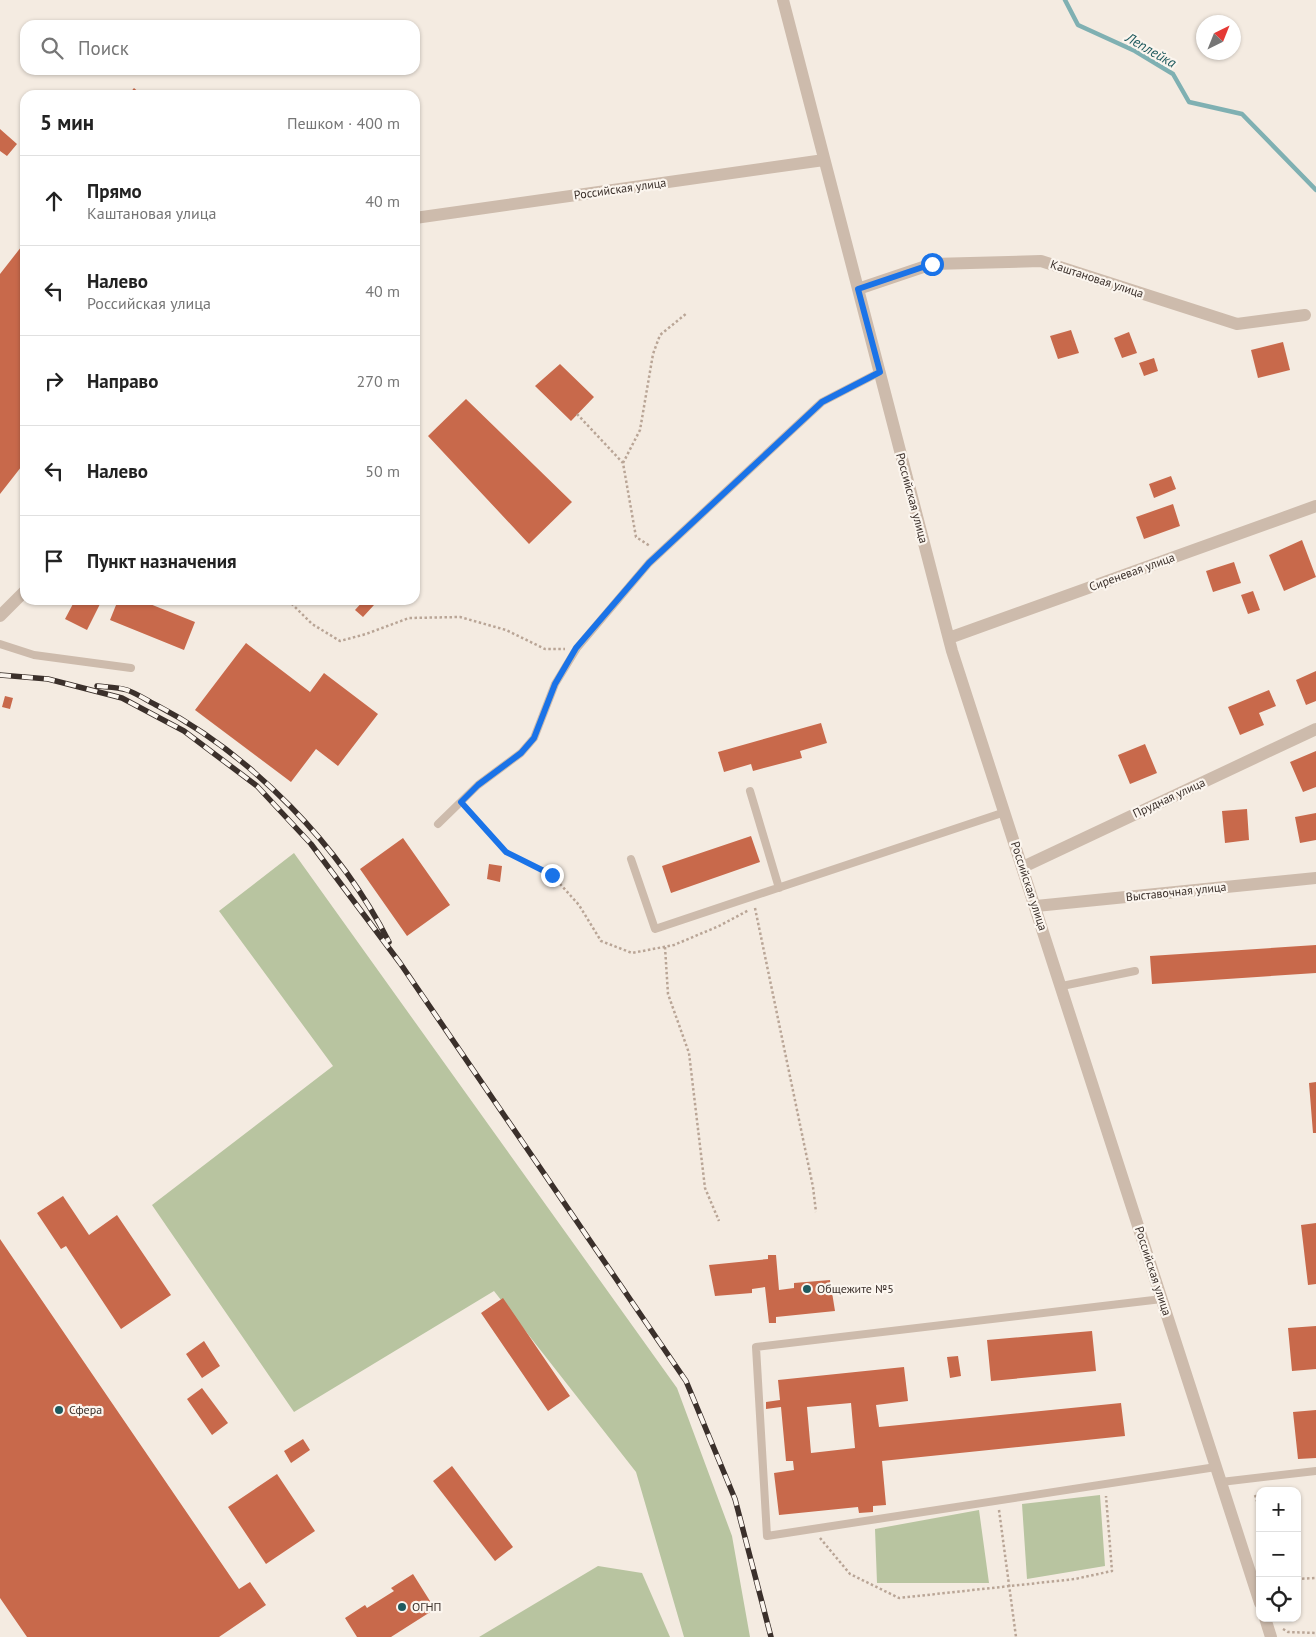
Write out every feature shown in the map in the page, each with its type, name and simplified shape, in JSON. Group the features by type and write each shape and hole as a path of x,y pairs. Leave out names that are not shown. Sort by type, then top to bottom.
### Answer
{"street":[{"name":"Российская улица","path":"783,0 949,638 1256,1591"},
{"name":"Российская улица","path":"420,217 824,160"},
{"name":"Каштановая улица","path":"858,289 932,264 1041,261 1236,324 1305,315"},
{"name":"Сиреневая улица","path":"949,638 1316,506"},
{"path":"0,616 20,597"},
{"name":"Прудная улица","path":"1023,866 1316,728"},
{"name":"Выставочная улица","path":"1036,906 1316,878"},
{"path":"1265,1622 1270,1637"}],"lane":[{"path":"438,824 478,785 521,753 534,738 555,684 576,648 659,553 822,402 880,372"},
{"path":"0,644 34,655 130,668"},
{"path":"750,791 780,888"},
{"path":"631,859 655,930 1005,812"},
{"path":"1062,986 1134,971"},
{"path":"1162,1299 756,1347 768,1536 1216,1467"},
{"path":"1221,1482 1316,1471"}],"path":[{"path":"623,463 640,430 653,354 660,335 687,313"},
{"path":"577,414 623,463 636,537 659,553"},
{"path":"293,605 312,624 340,641 366,634 409,618 460,617 506,630 545,649 576,648"},
{"path":"461,802 506,852 552,875 579,905 601,941 632,953 674,945 719,926 755,907"},
{"path":"753,896 814,1187 816,1212"},
{"path":"665,947 668,994 690,1053 705,1188 719,1221"},
{"path":"813,1529 850,1574 899,1598 1075,1579 1112,1571 1111,1539 1105,1484"},
{"path":"998,1501 1016,1637"},
{"path":"1301,1579 1316,1578"},
{"path":"1280,1627 1288,1632 1316,1633"}],"green space":[{"path":"294,853 677,1388 732,1536 750,1637 684,1637 636,1472 494,1291 294,1412 152,1205 333,1066 219,911"},
{"path":"1100,1495 1105,1566 1027,1579 1022,1504"},
{"path":"979,1510 989,1583 877,1583 875,1529"},
{"path":"598,1566 642,1573 670,1637 479,1637"}],"building":[{"path":"0,129 17,144 7,156 0,151"},
{"path":"20,248 20,468 0,494 0,274"},
{"path":"1071,330 1079,353 1058,359 1050,336"},
{"path":"1129,332 1137,353 1122,358 1114,338"},
{"path":"1283,342 1290,370 1258,378 1251,350"},
{"path":"1154,358 1158,371 1144,376 1139,363"},
{"path":"560,364 594,397 571,421 535,386"},
{"path":"466,399 572,502 529,544 428,436"},
{"path":"1171,476 1176,489 1154,498 1149,484"},
{"path":"1173,504 1180,526 1144,539 1136,517"},
{"path":"1302,540 1316,577 1284,591 1269,555"},
{"path":"1234,562 1241,583 1213,592 1206,571"},
{"path":"1253,591 1260,610 1248,614 1241,595"},
{"path":"72,605 100,605 87,630 65,619"},
{"path":"116,605 152,605 195,622 184,650 110,620"},
{"path":"360,605 374,605 363,617 355,610"},
{"path":"246,643 310,692 324,673 378,714 338,766 316,749 291,782 195,710"},
{"path":"1316,671 1316,701 1306,705 1296,680"},
{"path":"1269,690 1276,706 1259,713 1264,725 1240,735 1228,707"},
{"path":"5,696 13,698 10,709 2,707"},
{"path":"821,723 827,743 800,751 802,758 753,771 751,764 724,772 718,752"},
{"path":"1145,744 1157,773 1130,784 1118,755"},
{"path":"1316,751 1316,787 1303,792 1290,762"},
{"path":"1247,809 1249,840 1225,843 1222,811"},
{"path":"1316,813 1316,840 1300,843 1295,817"},
{"path":"751,836 760,862 671,893 662,866"},
{"path":"403,838 450,905 407,936 360,869"},
{"path":"489,864 502,866 500,882 487,879"},
{"path":"1316,945 1316,973 1152,984 1150,956"},
{"path":"1316,1082 1316,1133 1313,1133 1309,1083"},
{"path":"63,1196 89,1235 117,1215 171,1295 121,1329 66,1246 61,1249 37,1213"},
{"path":"1316,1223 1316,1284 1308,1285 1301,1225"},
{"name":"Сфера","path":"0,1239 239,1589 250,1582 266,1605 219,1637 27,1637 0,1598"},
{"name":"Общежите №5","path":"768,1255 776,1255 779,1290 794,1288 794,1283 830,1280 835,1311 776,1317 776,1323 769,1323 765,1287 752,1289 752,1293 715,1296 709,1265 768,1259"},
{"path":"503,1298 570,1396 548,1411 481,1313"},
{"path":"1316,1326 1316,1369 1292,1371 1288,1328"},
{"path":"1092,1331 1096,1371 991,1381 987,1340"},
{"path":"204,1341 220,1366 202,1378 186,1354"},
{"path":"958,1356 961,1376 950,1378 947,1357"},
{"path":"904,1367 908,1401 876,1405 879,1427 1121,1403 1125,1436 882,1461 886,1505 873,1506 873,1512 859,1513 858,1507 779,1515 774,1473 794,1470 793,1461 786,1461 781,1407 766,1409 766,1402 780,1400 778,1380","holes":["851,1403 855,1448 811,1453 807,1407"]},
{"path":"202,1388 228,1423 212,1435 187,1399"},
{"path":"1316,1410 1316,1458 1298,1459 1293,1412"},
{"path":"303,1439 310,1450 291,1463 284,1451"},
{"path":"452,1466 513,1547 495,1561 433,1481"},
{"path":"277,1474 315,1531 266,1564 228,1507"},
{"name":"ОГНП","path":"413,1574 435,1609 391,1637 357,1637 345,1618 365,1605 367,1608 394,1591 391,1588"}],"waterway":[{"name":"Леплейка","path":"1065,0 1078,25 1135,51 1173,74 1189,102 1242,114 1316,190"}],"railway":[{"path":"0,675 48,679 122,698 184,731 257,786 311,844 400,963 686,1381 735,1499 771,1637"},
{"path":"97,686 127,690 158,706 193,726 260,777 320,838 346,872 389,942"}],"place":[{"name":"Общежите №5","path":"807,1289"},
{"name":"Сфера","path":"59,1410"},
{"name":"ОГНП","path":"402,1607"}],"route":[{"path":"552,875 506,852 480,826 461,802 478,785 521,753 534,738 555,684 576,648 649,563 822,402 880,372 858,289 932,264"}]}
